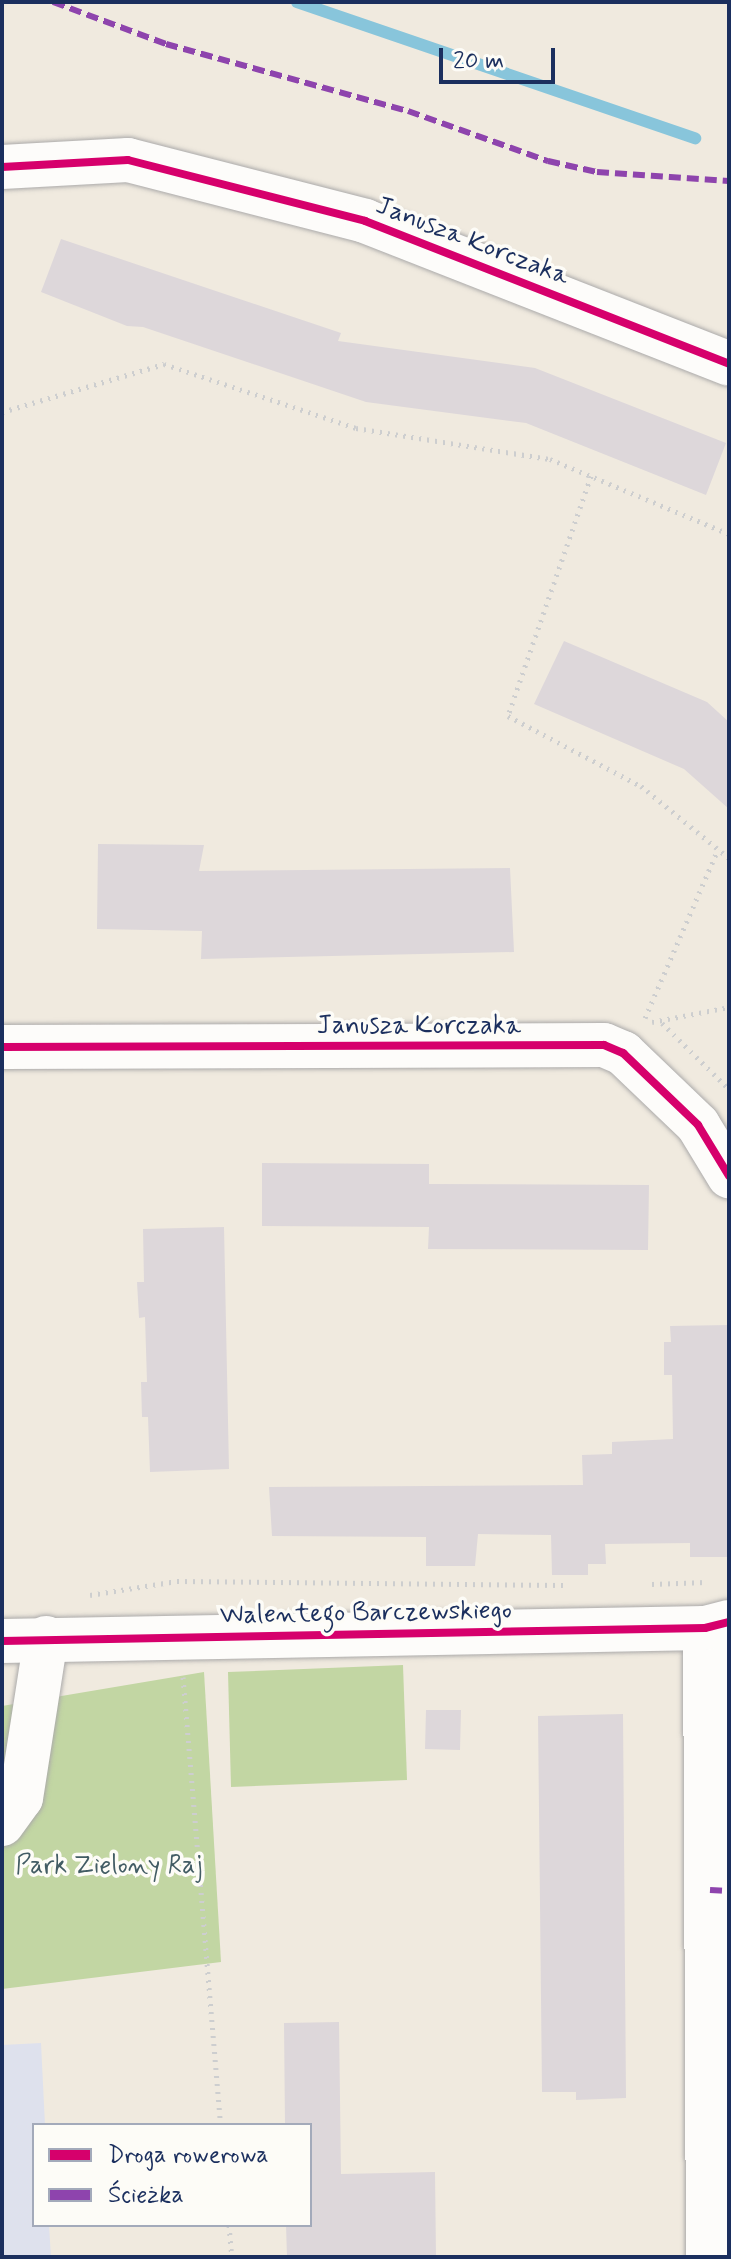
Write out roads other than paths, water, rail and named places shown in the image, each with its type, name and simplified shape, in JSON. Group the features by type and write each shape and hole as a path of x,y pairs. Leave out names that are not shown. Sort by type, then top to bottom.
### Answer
{"street":[{"name":"Janusza Korczaka","path":"3,171 128,160 365,221 729,364"},
{"name":"Janusza Korczaka","path":"2,1047 604,1045 623,1053 698,1125 729,1176"},
{"name":"Walentego Barczewskiego","path":"2,1641 717,1625"},
{"path":"708,2257 719,1891 717,1625"},
{"path":"2,1824 21,1798 46,1638"}],"waterway":[{"path":"297,2 695,138"}],"park label":[{"name":"Park Zielony Raj","path":"109,1867"}]}
